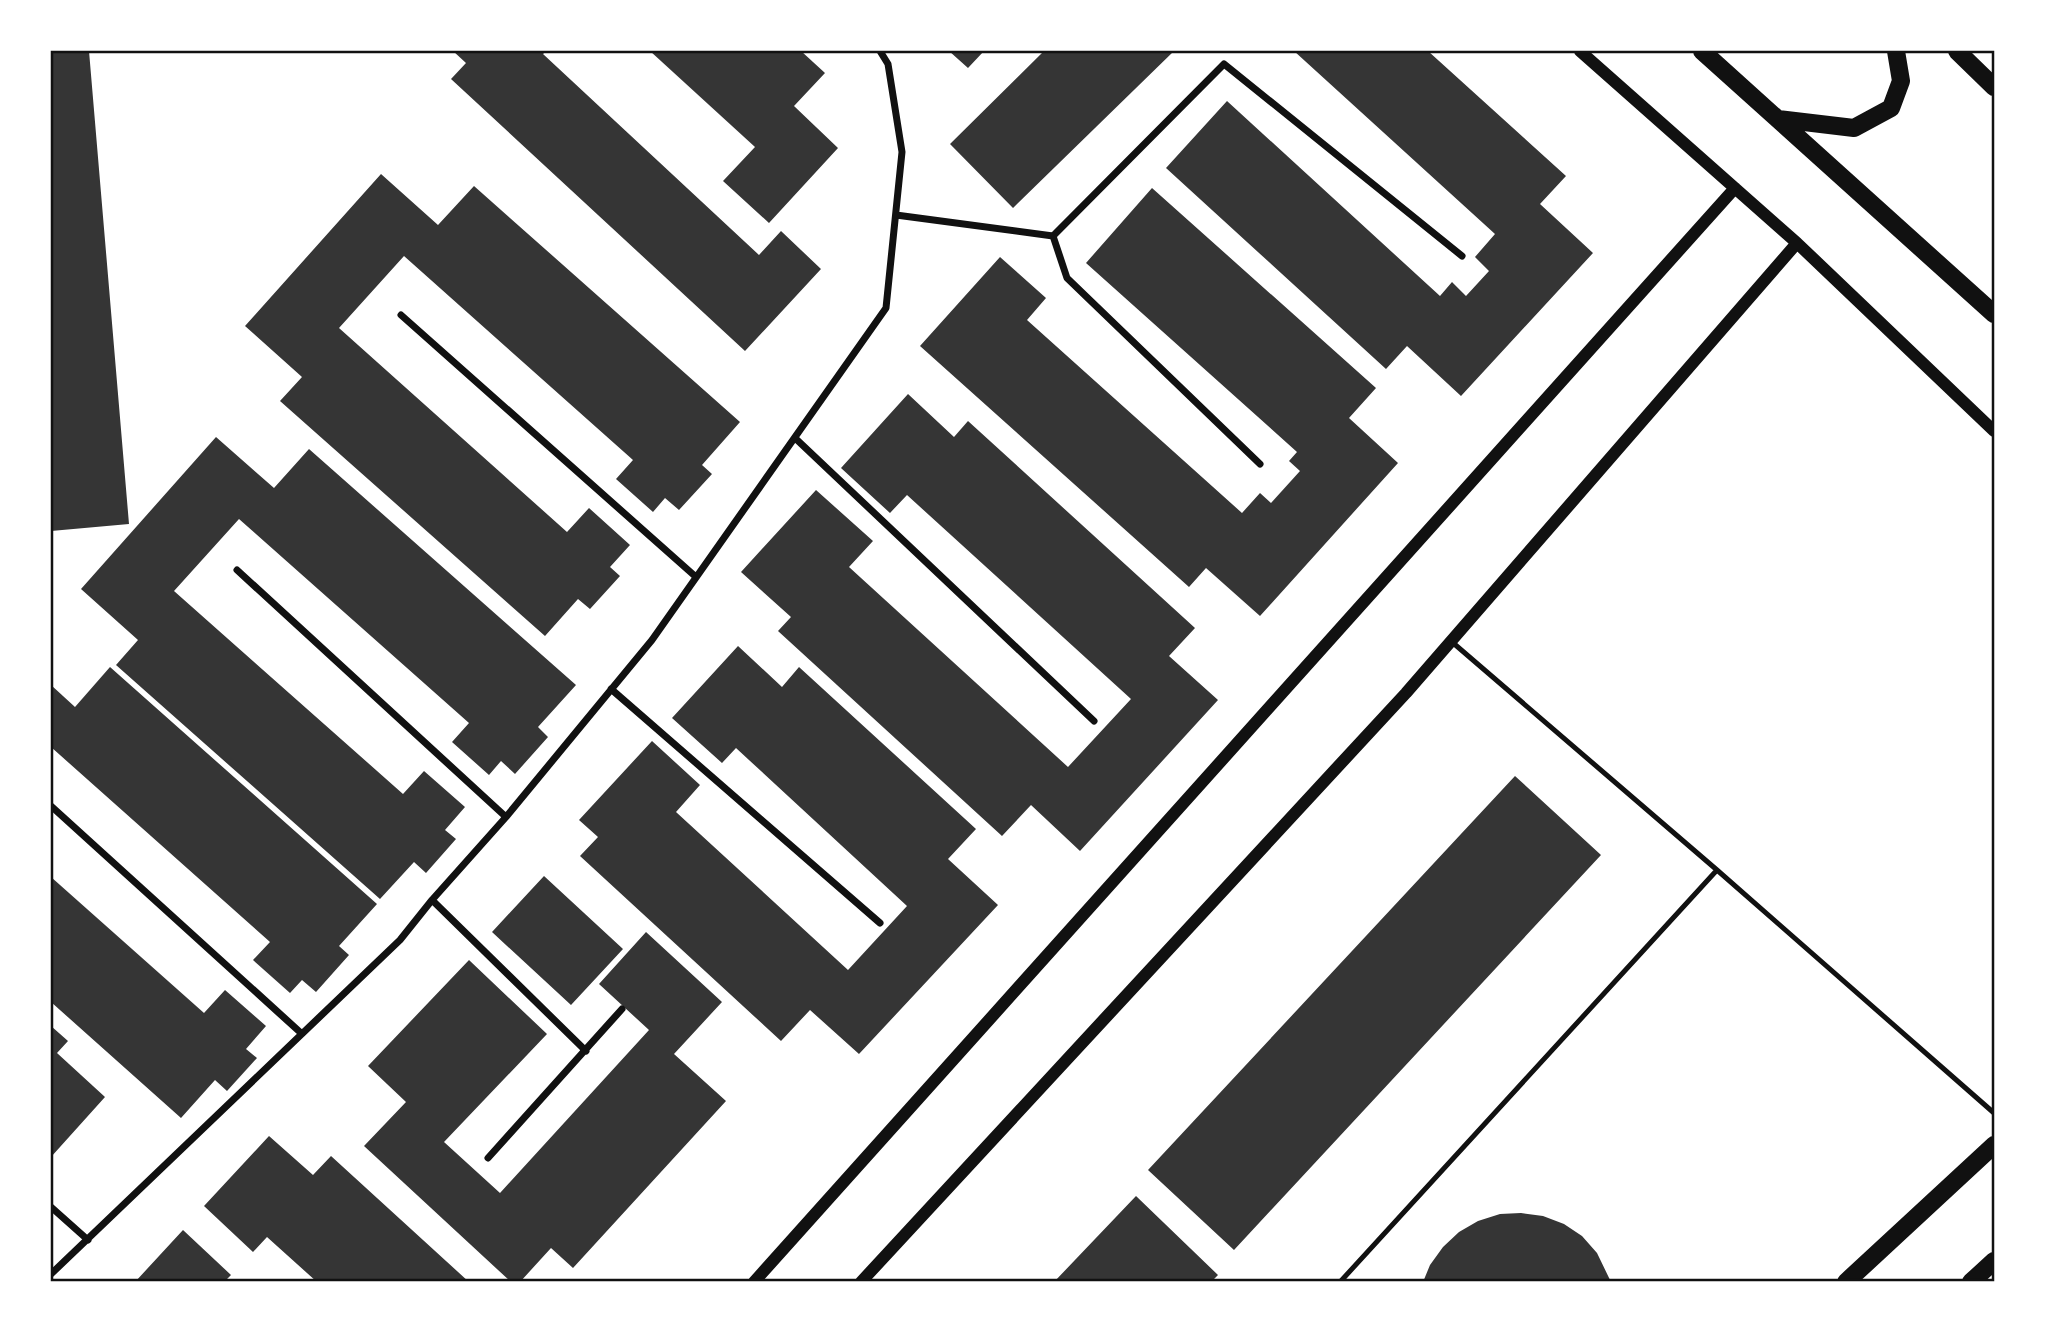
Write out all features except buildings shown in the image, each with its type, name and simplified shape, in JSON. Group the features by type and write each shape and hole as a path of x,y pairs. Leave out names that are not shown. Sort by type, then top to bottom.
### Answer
{"main road":[{"path":"1702,51 1994,314"},
{"path":"1778,119 1854,128 1891,108 1901,80 1896,51"},
{"path":"1956,51 1994,87"},
{"path":"1846,1282 1994,1145"},
{"path":"1971,1282 1994,1261"}],"street":[{"path":"51,1275 400,940 652,640 886,308 902,152 888,64 880,51"},
{"path":"1580,51 1797,243 1994,431"},
{"path":"1053,236 1224,64 1462,256"},
{"path":"754,1282 1735,188"},
{"path":"896,215 1053,236"},
{"path":"1053,236 1067,278 1260,464"},
{"path":"861,1282 1452,642 1797,243"},
{"path":"401,315 696,577"},
{"path":"795,438 1094,721"},
{"path":"237,570 506,817"},
{"path":"611,688 880,923"},
{"path":"51,806 301,1033"},
{"path":"432,900 586,1051"},
{"path":"488,1158 622,1009"},
{"path":"51,1208 88,1240"}],"lane":[{"path":"1452,642 1994,1113"},
{"path":"1340,1282 1717,870"}]}
